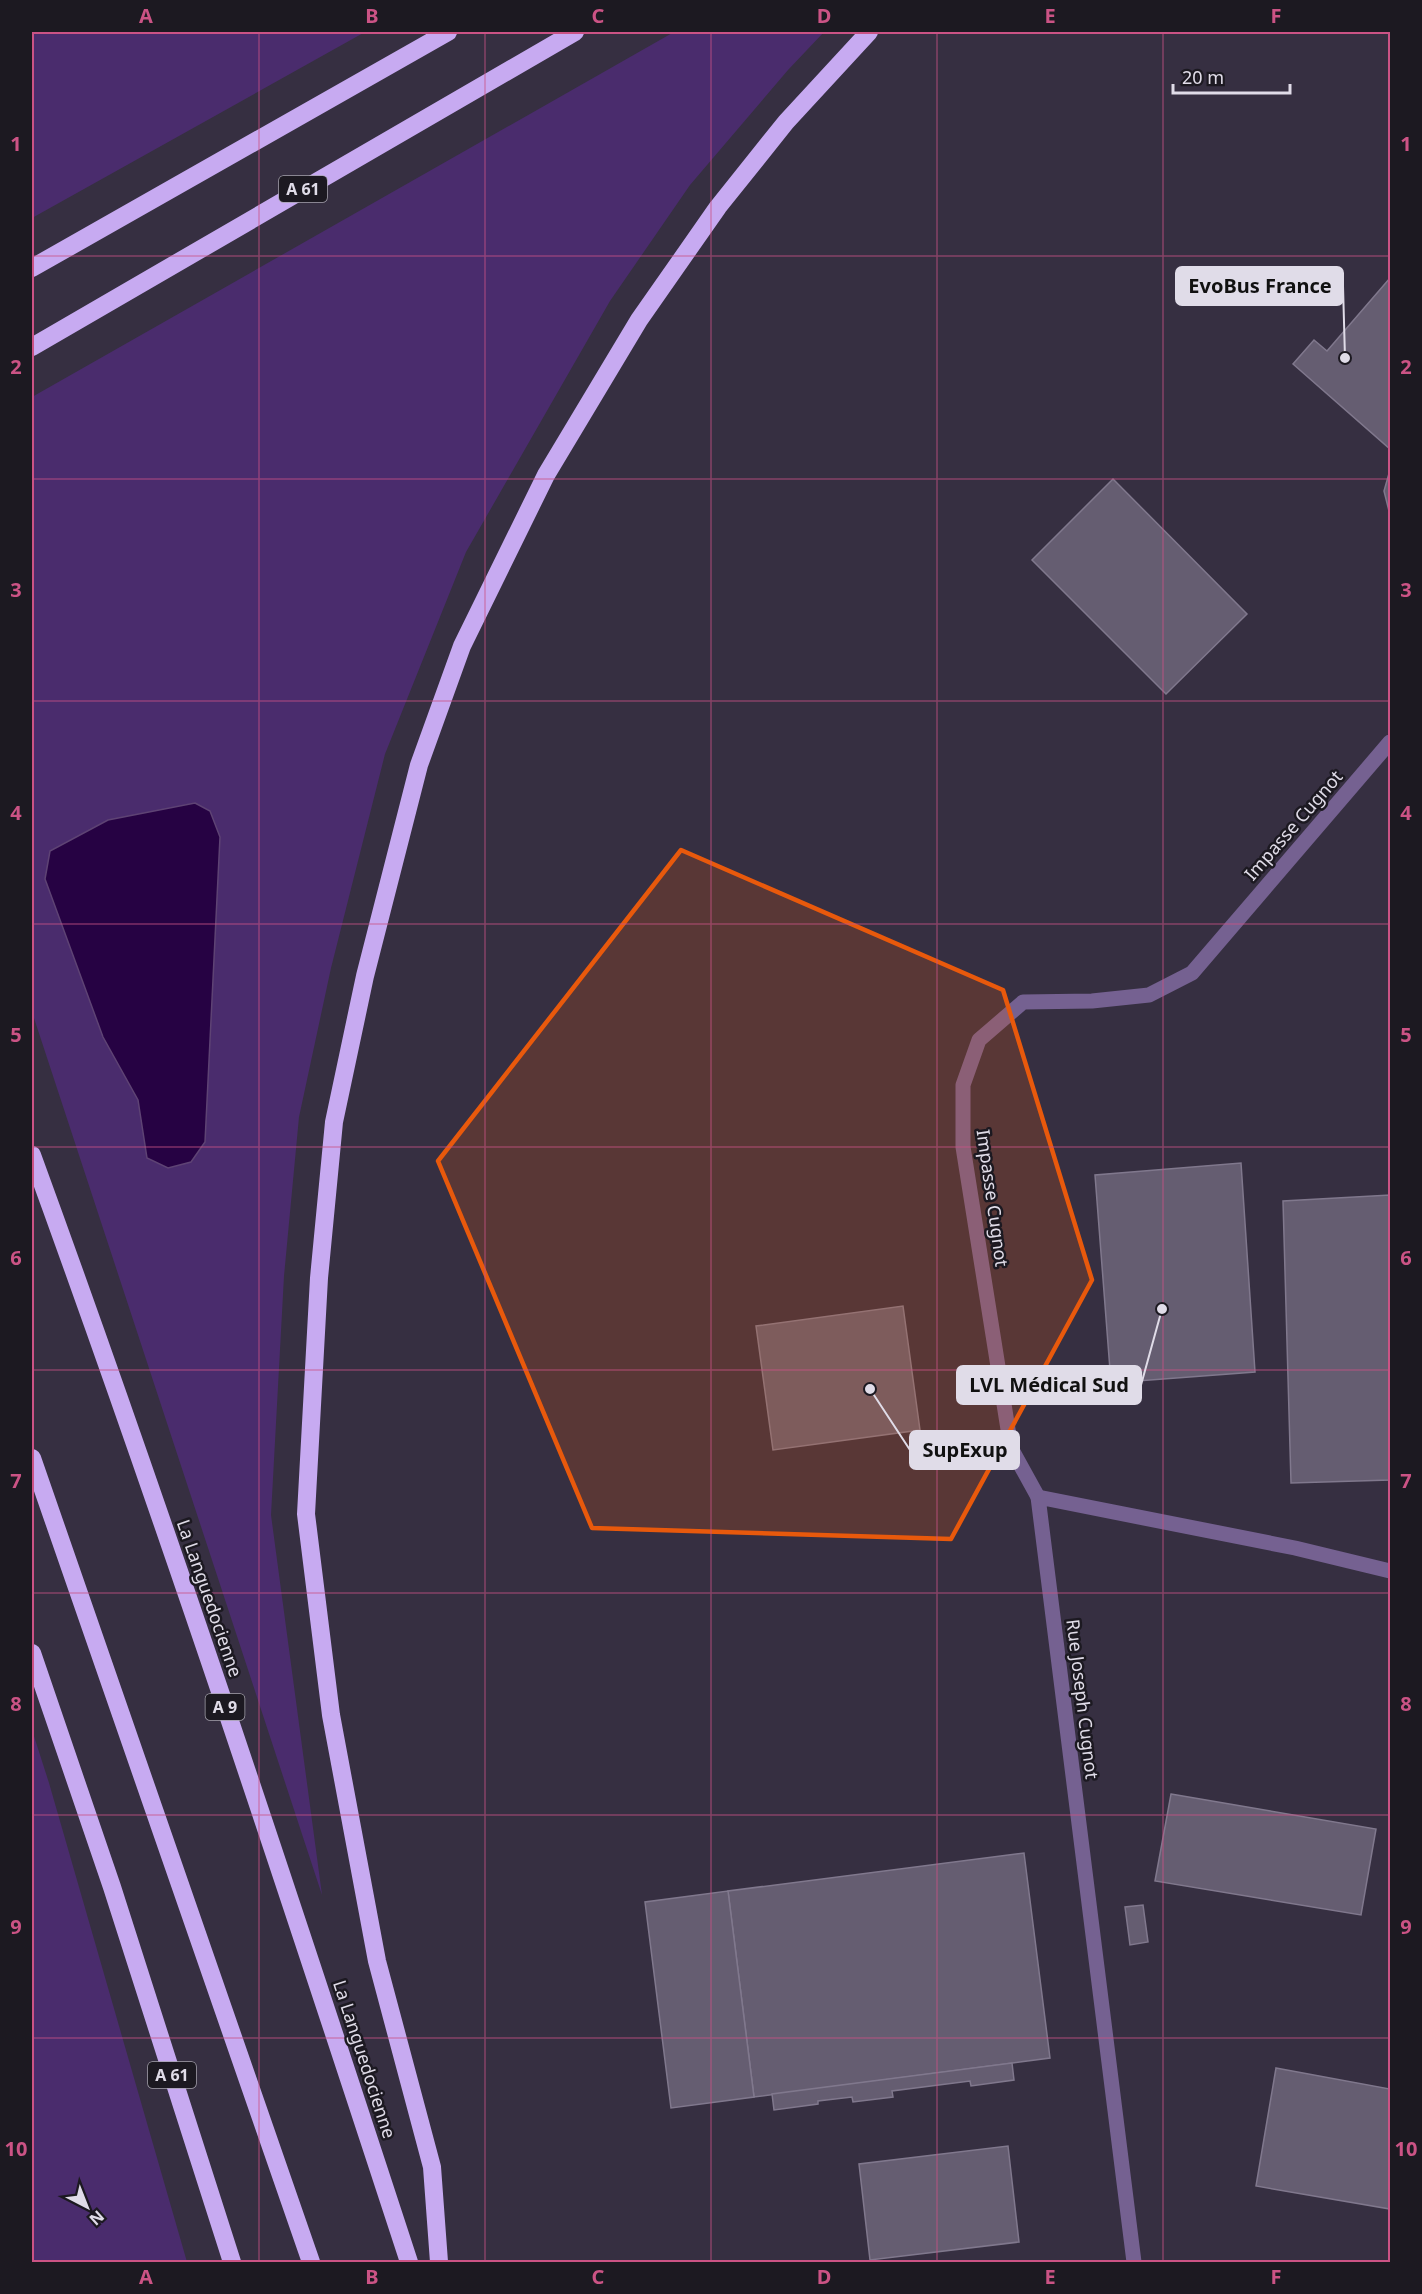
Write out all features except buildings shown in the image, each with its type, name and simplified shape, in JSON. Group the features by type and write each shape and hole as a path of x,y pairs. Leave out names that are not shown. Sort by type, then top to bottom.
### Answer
{"highway":[{"path":"32,268 448,32"},
{"name":"A 61","path":"32,347 575,32"},
{"path":"439,2262 432,2168 377,1961 331,1715 306,1514 319,1278 334,1122 365,976 419,765 462,646 546,475 639,320 718,207 786,122 868,32"},
{"name":"La Languedocienne","path":"32,1155 120,1396 307,1949 409,2262"},
{"path":"32,1458 311,2262"},
{"name":"A 61","path":"32,1653 112,1887 232,2262"}],"street":[{"name":"Impasse Cugnot","path":"1038,1497 1011,1448 963,1147 963,1085 979,1040 1023,1002 1092,1001 1149,995 1192,973 1390,742"},
{"path":"1038,1497 1295,1548 1390,1571"},
{"name":"Rue Joseph Cugnot","path":"1038,1497 1134,2262"}],"highlighted area":[{"path":"681,850 1003,990 1092,1280 951,1539 592,1528 438,1161"}],"shaded area":[{"path":"32,32 365,32 32,218"},
{"path":"674,32 824,32 788,70 690,185 610,301 466,552 385,754 331,968 299,1117 284,1276 271,1515 322,1895 32,1012 32,397"},
{"path":"195,803 210,811 220,837 205,1142 191,1162 168,1168 147,1158 138,1100 103,1037 45,879 50,851 108,820"},
{"path":"32,1730 49,1783 187,2262 32,2262"}],"place":[{"name":"EvoBus France","path":"1345,358"},
{"name":"LVL Médical Sud","path":"1162,1309"},
{"name":"SupExup","path":"870,1389"}]}
